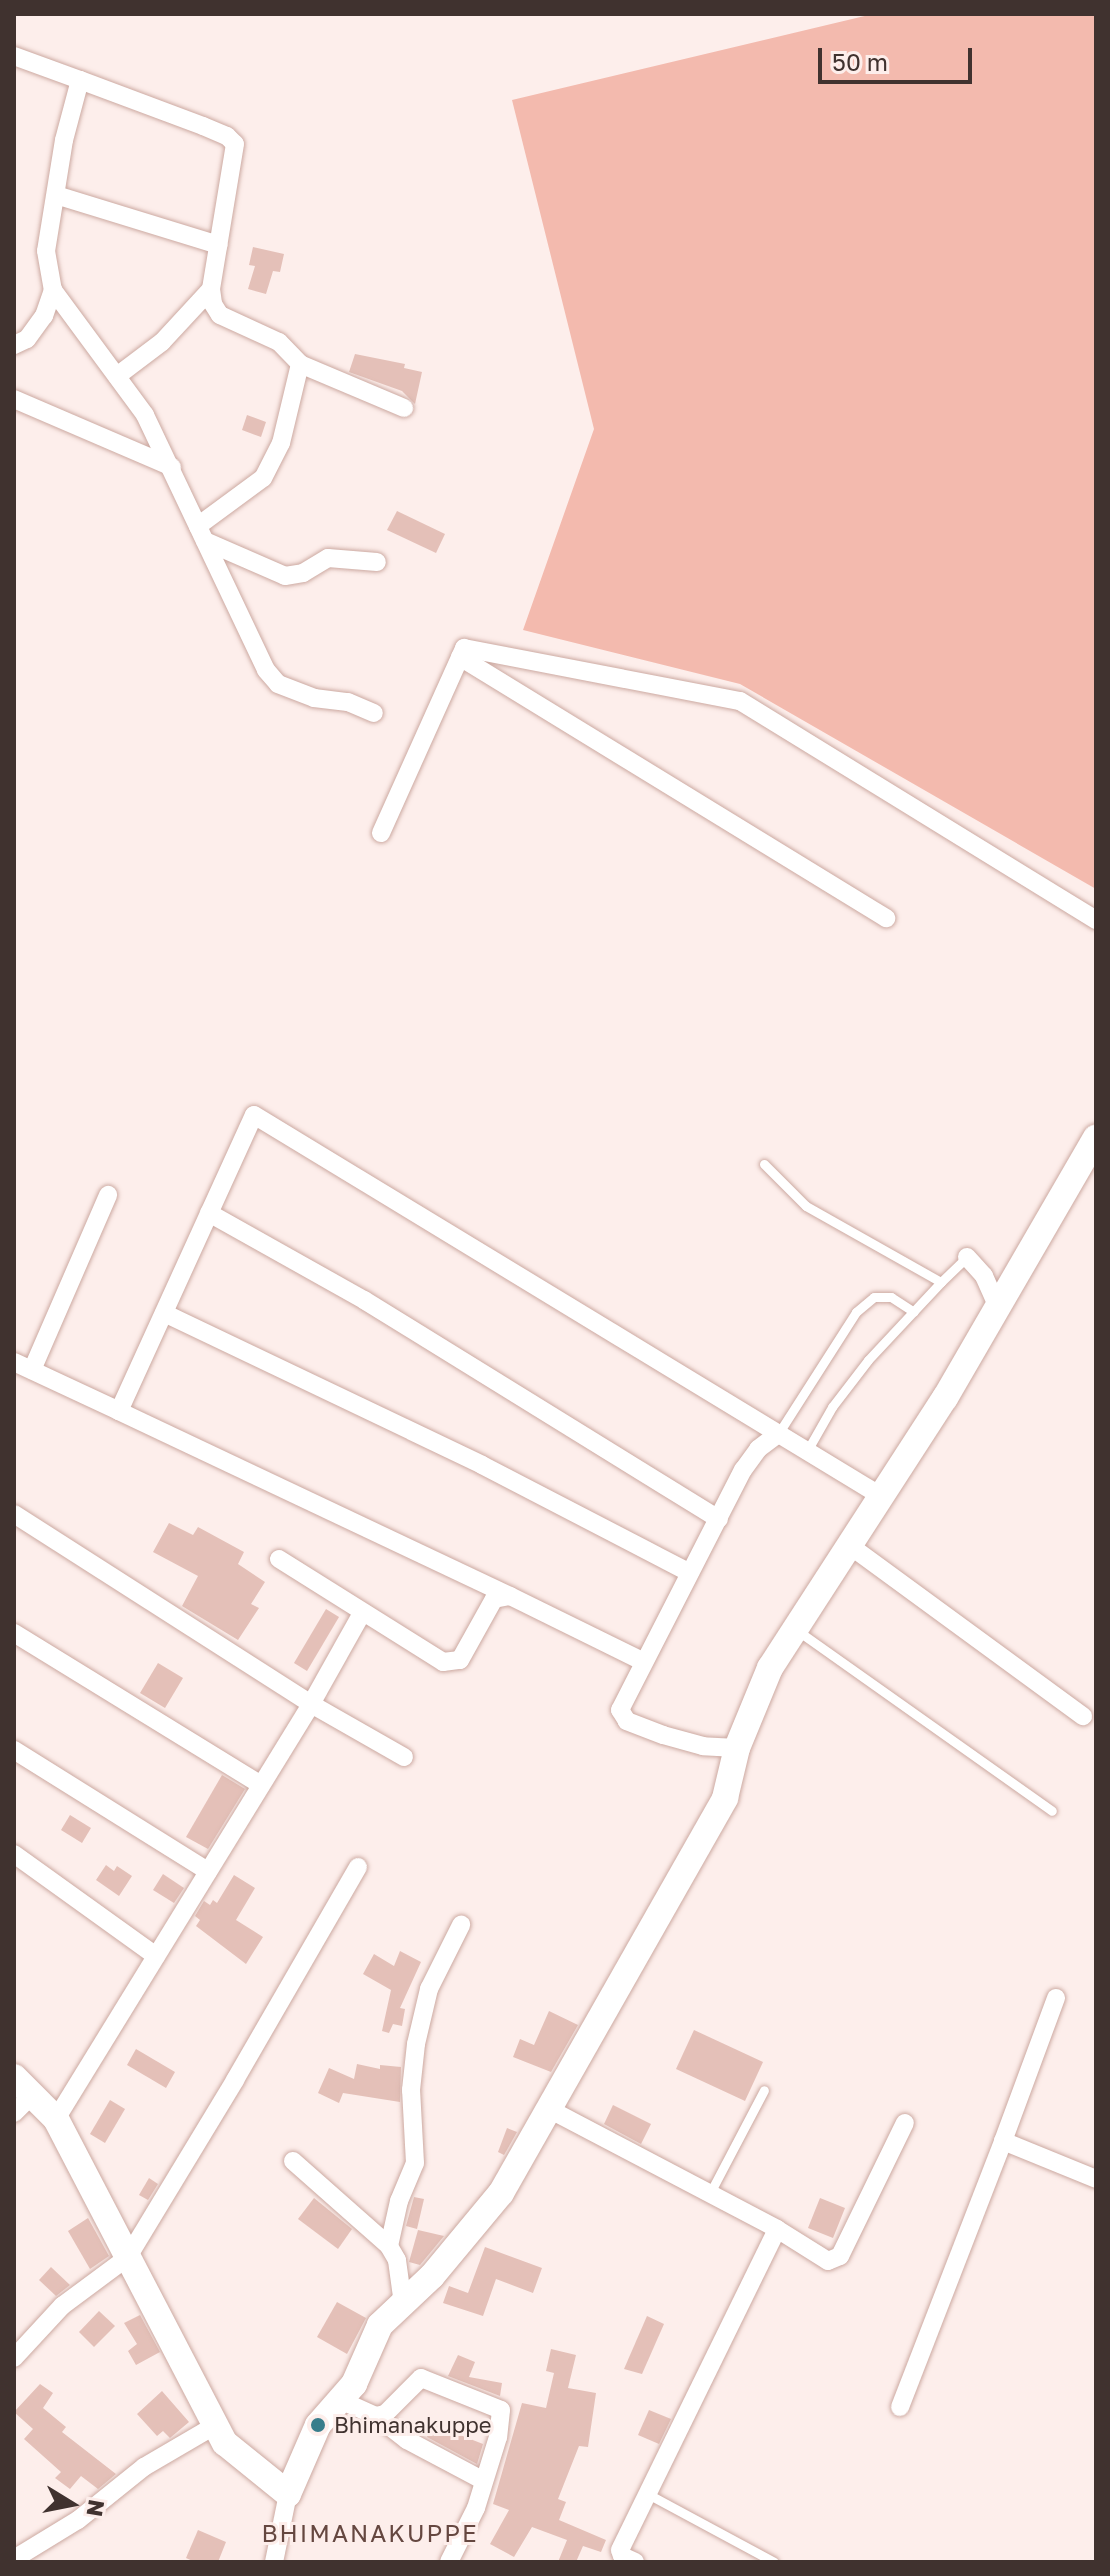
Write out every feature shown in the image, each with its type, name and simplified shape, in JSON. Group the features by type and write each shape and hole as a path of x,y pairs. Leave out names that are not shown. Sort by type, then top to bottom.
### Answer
{"street":[{"path":"14,56 227,136 235,144 211,289 213,304 220,315 279,342 300,364 404,408"},
{"path":"80,80 64,140 46,251 53,290 145,415 172,467 255,653 278,684 314,698 348,702 374,713"},
{"path":"56,195 219,245"},
{"path":"117,376 162,342 211,289"},
{"path":"14,345 27,339 44,316 53,290"},
{"path":"202,534 263,478 281,443 300,364"},
{"path":"14,399 172,467"},
{"path":"202,534 285,576 303,573 328,558 377,562"},
{"path":"381,833 464,648 740,701 1096,920"},
{"path":"460,657 886,918"},
{"path":"119,1411 254,1115 881,1496"},
{"path":"274,2562 288,2494 318,2425 354,2384 380,2325 432,2276 501,2193 547,2108 641,1952 725,1798 737,1748 770,1668 998,1307 1096,1138"},
{"path":"32,1370 108,1195"},
{"path":"209,1213 364,1300 719,1519"},
{"path":"967,1257 984,1276 998,1307"},
{"path":"164,1313 482,1465 690,1573"},
{"path":"14,1362 642,1661"},
{"path":"737,1748 703,1746 627,1721 620,1710 642,1661 743,1470 758,1449 778,1434"},
{"path":"14,1514 311,1704 404,1757"},
{"path":"849,1545 1083,1716"},
{"path":"279,1559 443,1662 460,1660 494,1599 510,1596"},
{"path":"56,2119 311,1704 362,1613"},
{"path":"14,1633 261,1785"},
{"path":"14,1750 208,1871"},
{"path":"14,1854 156,1956"},
{"path":"14,2358 62,2306 128,2257 358,1867"},
{"path":"389,2246 399,2201 415,2163 411,2090 416,2044 429,1989 461,1925"},
{"path":"900,2407 1056,1998"},
{"path":"14,2113 23,2086 56,2119 225,2443 288,2494"},
{"path":"547,2108 777,2229 828,2261 835,2260 905,2123"},
{"path":"1003,2141 1096,2179"},
{"path":"293,2161 389,2246 397,2260 403,2304"},
{"path":"635,2562 622,2556 620,2550 777,2229"},
{"path":"376,2416 385,2414 421,2378 498,2407 499,2430 476,2508 449,2562"},
{"path":"340,2400 376,2416 407,2440 484,2481"},
{"path":"14,2559 78,2520 144,2467 216,2425"}],"lane":[{"path":"764,1164 806,1206 941,1282"},
{"path":"807,1451 832,1407 868,1360 967,1257"},
{"path":"778,1434 856,1312 874,1297 891,1297 914,1312"},
{"path":"795,1629 1052,1811"},
{"path":"709,2194 764,2090"},
{"path":"646,2493 774,2562"}],"shaded area":[{"path":"873,14 1096,14 1096,889 740,684 523,630 594,429 512,100"}],"building":[{"path":"253,247 284,254 280,272 273,271 266,294 248,289 255,266 249,265"},
{"path":"355,354 405,364 404,368 422,372 415,404 402,391 349,372"},
{"path":"247,415 266,422 261,437 242,430"},
{"path":"397,511 445,534 436,553 387,530"},
{"path":"169,1523 193,1535 198,1527 244,1552 238,1564 265,1582 251,1604 259,1608 238,1640 182,1606 198,1576 153,1552"},
{"path":"326,1609 339,1617 307,1671 294,1663"},
{"path":"158,1663 183,1678 165,1708 140,1693"},
{"path":"222,1775 245,1789 208,1849 186,1837"},
{"path":"70,1815 91,1828 82,1843 61,1830"},
{"path":"106,1865 114,1871 117,1866 132,1876 119,1896 96,1880"},
{"path":"163,1874 184,1888 174,1903 153,1890"},
{"path":"234,1875 255,1888 236,1920 263,1937 246,1964 196,1926 200,1920 195,1916 204,1901 210,1905 213,1900 217,1903"},
{"path":"400,1951 421,1962 400,2008 405,2009 402,2026 393,2024 389,2033 382,2031 391,1990 363,1974 374,1954 394,1966"},
{"path":"549,2011 578,2025 551,2072 513,2057 520,2039 534,2045"},
{"path":"694,2030 763,2062 745,2101 676,2069"},
{"path":"136,2049 175,2072 166,2088 127,2065"},
{"path":"357,2064 380,2069 380,2065 401,2067 400,2102 343,2093 339,2103 318,2093 329,2068 354,2079"},
{"path":"110,2100 125,2109 105,2143 90,2134"},
{"path":"613,2105 651,2124 641,2144 604,2124"},
{"path":"507,2128 517,2132 504,2155 498,2152"},
{"path":"149,2178 158,2184 148,2200 139,2195"},
{"path":"414,2197 424,2199 417,2229 406,2226"},
{"path":"314,2198 352,2229 338,2249 298,2219"},
{"path":"820,2198 845,2208 833,2238 808,2228"},
{"path":"88,2218 109,2256 90,2269 68,2231"},
{"path":"418,2230 444,2236 420,2265 409,2262"},
{"path":"485,2247 542,2268 533,2293 496,2279 483,2316 443,2303 449,2286 468,2293"},
{"path":"51,2267 70,2285 56,2296 39,2280"},
{"path":"337,2302 366,2318 347,2354 317,2337"},
{"path":"99,2311 115,2326 94,2347 79,2332"},
{"path":"140,2315 160,2352 136,2365 128,2351 137,2344 124,2323"},
{"path":"647,2316 664,2324 642,2374 624,2369"},
{"path":"551,2349 576,2355 568,2388 596,2393 588,2447 579,2446 558,2499 566,2502 559,2520 606,2540 601,2552 583,2546 576,2562 558,2562 567,2540 532,2527 514,2557 490,2544 509,2510 493,2504 522,2403 546,2408 554,2373 546,2371"},
{"path":"458,2355 475,2362 469,2377 502,2383 500,2396 448,2376"},
{"path":"40,2384 53,2393 43,2408 66,2427 62,2432 116,2474 98,2489 81,2476 70,2489 55,2478 61,2472 24,2439 33,2429 14,2412"},
{"path":"162,2391 189,2422 170,2438 163,2431 157,2436 137,2414"},
{"path":"649,2410 671,2419 659,2444 638,2435"},
{"path":"432,2424 483,2444 477,2464 427,2437"},
{"path":"198,2530 226,2542 218,2562 195,2562 186,2558"}],"place":[{"name":"Bhimanakuppe","path":"318,2425"}],"district":[{"name":"BHIMANAKUPPE","path":"370,2533"}]}
